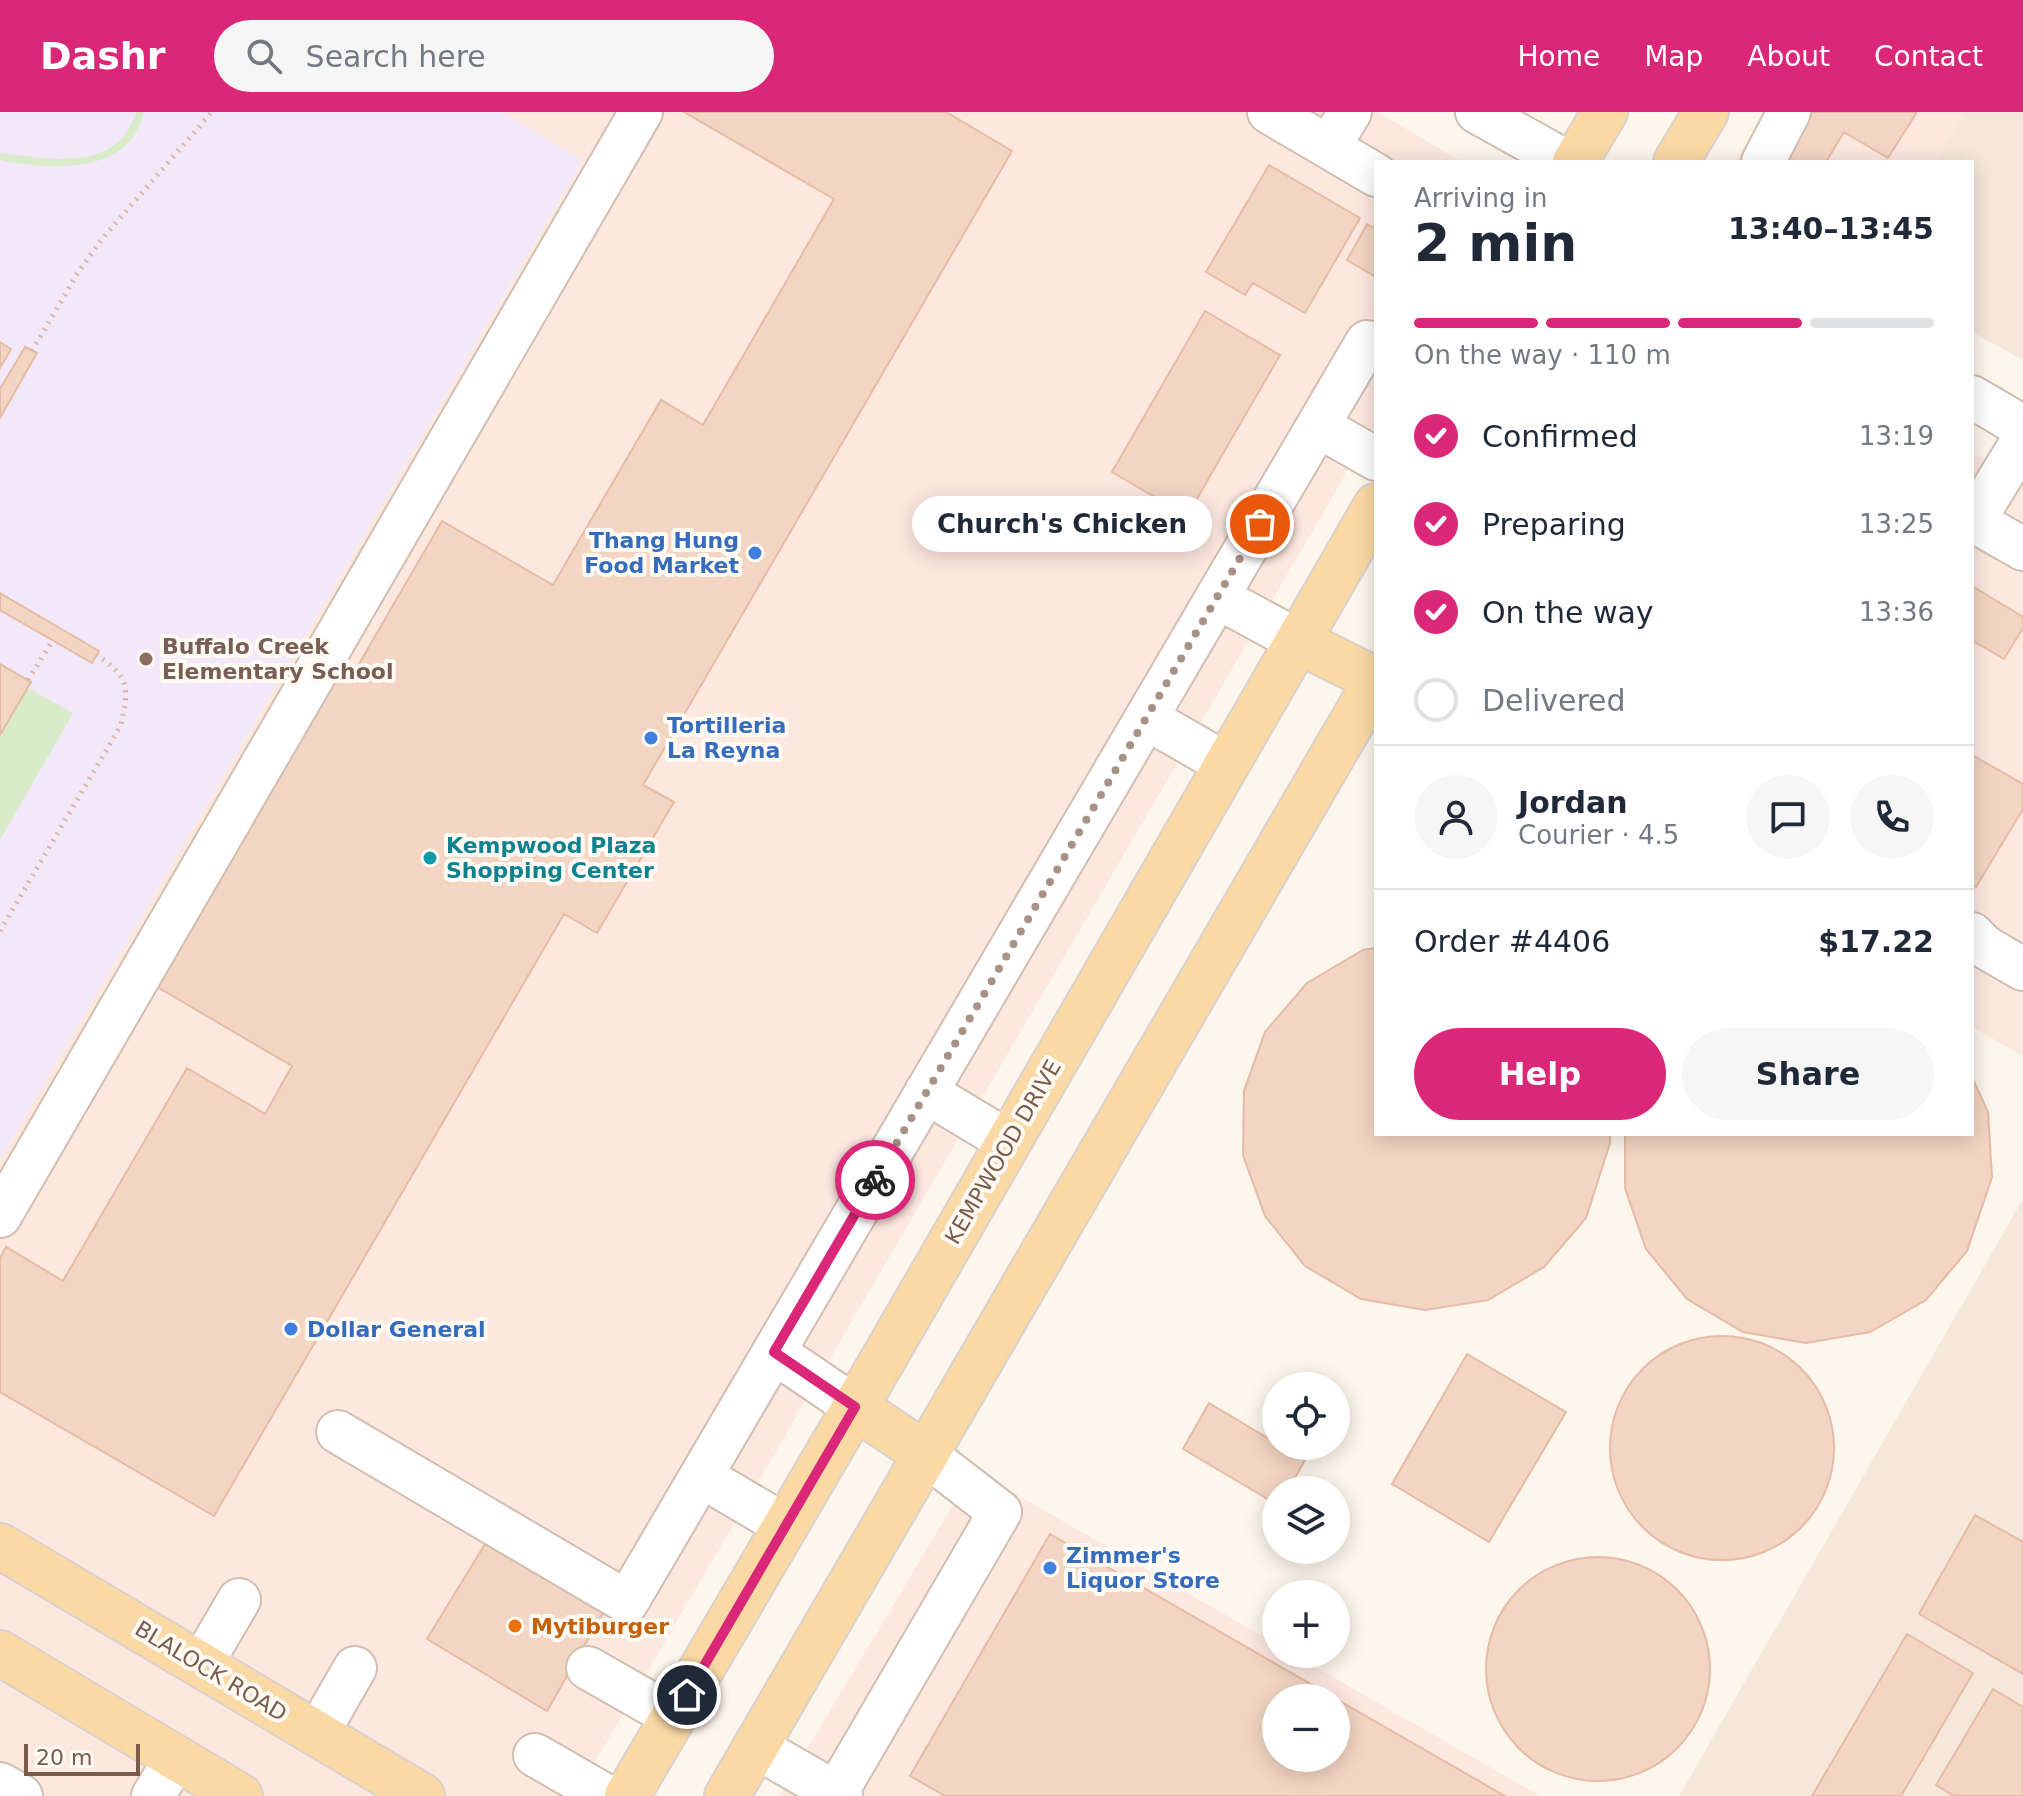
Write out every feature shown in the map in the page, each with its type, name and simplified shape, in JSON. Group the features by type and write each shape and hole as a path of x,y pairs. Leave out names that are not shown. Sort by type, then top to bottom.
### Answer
{"main road":[{"path":"1576,160 1605,112"},
{"path":"1677,160 1706,112"},
{"name":"KEMPWOOD DRIVE","path":"627,1796 1374,509"},
{"path":"1298,641 1374,680"},
{"path":"727,1796 1374,684"},
{"path":"855,1407 925,1454"},
{"name":"BLALOCK ROAD","path":"0,1546 422,1796"},
{"path":"0,1653 240,1796"}],"street":[{"path":"0,1216 641,112"},
{"path":"1269,112 1374,174"},
{"path":"1329,147 1350,112"},
{"path":"1477,112 1563,160"},
{"path":"1764,160 1789,112"},
{"path":"338,1432 627,1602 1367,342 1374,346"},
{"path":"1974,398 2023,427"},
{"path":"1318,426 1374,458"},
{"path":"1974,520 2023,440"},
{"path":"1974,523 2023,549"},
{"path":"1217,597 1298,641"},
{"path":"1146,718 1226,764"},
{"path":"1974,936 1985,947 2023,969"},
{"path":"926,1092 1009,1142"},
{"path":"774,1352 855,1407"},
{"path":"756,1747 839,1794 1000,1512 925,1454"},
{"path":"701,1476 786,1526"},
{"path":"201,1665 239,1600"},
{"path":"317,1734 355,1668"},
{"path":"588,1668 674,1717"},
{"path":"535,1755 606,1796"},
{"path":"153,1796 176,1758"},
{"path":"0,1784 21,1796"}],"path":[{"path":"32,351 77,274 102,239 212,112"},
{"path":"28,680 53,640"},
{"path":"0,931 121,725 127,696 119,670 97,655"}],"shaded area":[{"name":"Buffalo Creek Elementary School","path":"0,112 503,112 583,160 0,1159"},
{"path":"503,112 1378,112 1459,160 1374,160 1374,425 575,1796 0,1796 0,1159 583,161"},
{"path":"1764,112 1964,112 1937,160 1736,160"},
{"path":"1964,112 2023,112 2023,360 1974,333 1974,160 1937,160"},
{"path":"1974,453 2023,482 2023,1056 1974,1028"},
{"path":"2023,1199 2023,1796 1679,1796"},
{"path":"974,1470 1262,1636 1262,1668 1317,1668 1345,1684 1262,1684 1262,1772 1350,1772 1350,1687 1540,1796 779,1796"}],"green space":[{"path":"137,112 144,112 136,133 123,148 105,158 64,166 0,160 0,153 64,159 95,154 121,139"},
{"path":"28,688 73,713 0,840 0,735"}],"building":[{"name":"Kempwood Plaza Shopping Center","path":"684,112 946,112 1012,151 643,785 674,802 597,933 564,914 214,1516 0,1392 0,1258 6,1247 63,1281 187,1068 265,1114 292,1066 147,981 336,657 356,669 442,521 553,585 661,400 703,425 834,199"},
{"path":"1805,112 1917,112 1888,158 1844,132 1827,160 1777,160"},
{"path":"1269,165 1360,218 1305,313 1253,283 1245,295 1206,272"},
{"path":"1367,224 1374,228 1374,276 1347,260"},
{"path":"1205,311 1280,355 1187,516 1112,472"},
{"path":"0,342 11,349 0,368"},
{"path":"25,347 37,353 0,418 0,389"},
{"path":"1974,587 2023,617 2023,628 2004,659 1974,641"},
{"path":"0,593 99,651 92,663 0,610"},
{"path":"0,664 31,682 0,735"},
{"path":"1974,756 2023,784 2023,809 1976,887"},
{"path":"1374,948 1374,1136 1610,1136 1586,1218 1544,1267 1488,1300 1425,1310 1361,1299 1305,1266 1265,1216 1243,1155 1244,1091 1265,1032 1307,983 1363,950"},
{"path":"1974,1081 1988,1112 1992,1177 1967,1251 1926,1300 1870,1332 1806,1343 1743,1332 1687,1299 1646,1249 1625,1188 1625,1136 1974,1136"},
{"path":"1722,1336 1765,1344 1801,1369 1826,1405 1834,1448 1826,1491 1801,1527 1765,1552 1722,1560 1679,1552 1643,1527 1618,1491 1610,1448 1618,1405 1643,1369 1679,1344"},
{"path":"1467,1354 1566,1412 1489,1542 1392,1484"},
{"path":"1209,1403 1262,1435 1262,1460 1305,1460 1296,1476 1262,1476 1262,1496 1183,1449"},
{"path":"1975,1515 2023,1542 2023,1674 1919,1614"},
{"path":"1050,1534 1262,1656 1262,1668 1283,1668 1311,1684 1262,1684 1262,1772 1350,1772 1350,1707 1505,1796 945,1796 910,1776"},
{"name":"Mytiburger","path":"485,1544 603,1613 547,1711 427,1639"},
{"path":"1598,1557 1620,1559 1641,1566 1677,1590 1701,1626 1708,1647 1708,1691 1701,1712 1677,1748 1641,1772 1620,1779 1598,1781 1576,1779 1555,1772 1519,1748 1495,1712 1488,1691 1486,1669 1488,1647 1495,1626 1519,1590 1555,1566 1576,1559"},
{"path":"1907,1634 1973,1673 1901,1796 1812,1796"},
{"path":"1993,1689 2023,1707 2023,1796 1954,1796 1936,1785"}],"way so far":[{"path":"875,1180 1260,524"}],"place":[{"name":"Church's Chicken","path":"1260,524"},
{"name":"Thang Hung Food Market","path":"755,553"},
{"name":"Buffalo Creek Elementary School","path":"146,659"},
{"name":"Tortilleria La Reyna","path":"651,738"},
{"name":"Kempwood Plaza Shopping Center","path":"430,858"},
{"name":"Dollar General","path":"291,1329"},
{"name":"Zimmer's Liquor Store","path":"1050,1568"},
{"name":"Mytiburger","path":"515,1626"}],"route":[{"path":"687,1695 855,1407 774,1352 875,1180"}]}
